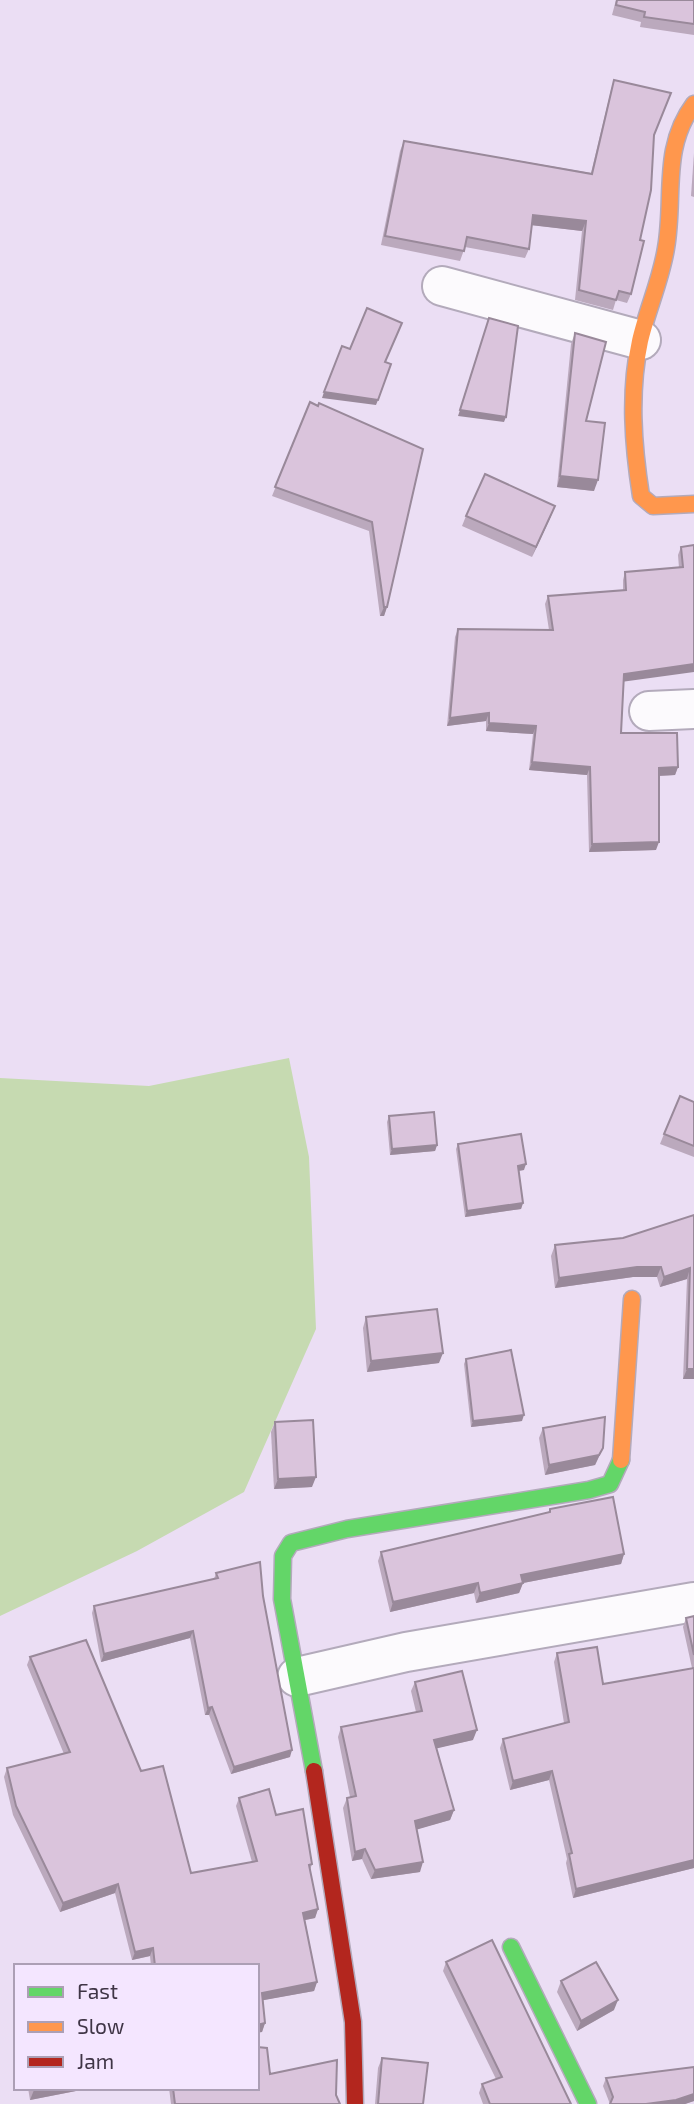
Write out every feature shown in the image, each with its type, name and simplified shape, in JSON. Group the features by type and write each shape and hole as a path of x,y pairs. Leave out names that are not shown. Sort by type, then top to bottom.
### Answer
{"street":[{"path":"694,104 677,128 671,145 663,266 640,340 636,422 641,496 653,506 694,503"},
{"path":"442,286 640,340"},
{"path":"649,711 694,709"},
{"path":"355,2104 358,2074 351,2008 331,1864 282,1600 283,1556 291,1543 347,1529 589,1490 610,1484 621,1465 632,1299"},
{"path":"297,1677 406,1652 694,1602"},
{"path":"511,1947 588,2104"}],"green space":[{"path":"289,1058 309,1157 316,1329 244,1492 137,1551 0,1616 0,1078 149,1086"}],"building":[{"path":"617,0 694,0 694,24 644,17 645,12 616,5"},
{"path":"614,80 671,93 654,135 651,190 640,240 644,241 631,294 619,291 616,300 579,290 586,221 533,215 529,249 467,237 464,251 385,236 404,141 592,174"},
{"path":"367,308 402,323 385,362 391,364 378,400 324,392 342,346 350,349"},
{"path":"489,318 518,326 506,417 460,410"},
{"path":"575,333 606,342 586,421 605,423 598,480 560,476"},
{"path":"310,402 318,406 319,403 423,449 387,607 384,607 372,522 275,487"},
{"path":"485,474 555,506 536,547 466,516"},
{"path":"694,545 694,664 624,674 621,733 677,733 678,767 659,768 659,842 592,844 590,767 532,762 536,726 489,723 489,713 450,718 458,629 553,630 548,596 626,590 625,572 683,567 681,547"},
{"path":"680,1096 694,1102 694,1146 664,1134"},
{"path":"434,1112 437,1145 392,1149 389,1116"},
{"path":"521,1134 526,1164 518,1166 523,1203 467,1211 458,1144"},
{"path":"694,1215 694,1369 687,1369 690,1268 664,1277 661,1267 637,1267 559,1278 555,1245 623,1238"},
{"path":"437,1309 443,1353 371,1361 366,1317"},
{"path":"511,1350 524,1415 473,1421 466,1359"},
{"path":"605,1417 603,1448 599,1455 549,1465 543,1428"},
{"path":"313,1420 316,1477 278,1479 275,1422"},
{"path":"613,1497 624,1554 521,1575 523,1583 480,1593 478,1583 393,1602 381,1552 550,1512 550,1509"},
{"path":"260,1562 263,1596 292,1750 234,1767 212,1707 208,1708 193,1631 104,1654 94,1606 218,1578 216,1573"},
{"path":"694,1616 694,1655 686,1618"},
{"path":"86,1640 141,1771 163,1766 191,1873 257,1861 239,1798 269,1789 276,1815 303,1809 312,1864 309,1865 318,1909 303,1913 317,1982 262,1993 265,2023 259,2024 259,1964 155,1964 153,1948 135,1952 118,1884 63,1903 16,1806 7,1768 70,1752 30,1657"},
{"path":"597,1647 603,1684 694,1668 694,1860 576,1889 569,1854 572,1853 552,1771 513,1781 503,1739 569,1722 557,1653"},
{"path":"462,1671 477,1730 434,1740 454,1810 415,1821 423,1862 375,1870 365,1849 355,1852 347,1798 356,1796 341,1727 422,1711 415,1682"},
{"path":"492,1940 571,2104 490,2104 482,2084 502,2077 446,1962"},
{"path":"596,1962 618,2000 581,2021 561,1981"},
{"path":"259,2047 267,2048 270,2074 337,2060 336,2095 340,2104 175,2104 173,2090 259,2090"},
{"path":"382,2058 428,2063 423,2104 378,2104"},
{"path":"694,2067 694,2094 676,2100 646,2104 610,2104 613,2097 606,2078"}],"traffic: fast":[{"path":"314,1771 282,1599 283,1556 291,1543 347,1529 589,1490 610,1484 621,1460"},
{"path":"511,1947 588,2104"}],"traffic: slow":[{"path":"694,104 684,121 673,155 666,248 640,341 633,399 634,438 641,496 653,506 694,504"},
{"path":"621,1460 632,1299"}],"traffic: jam":[{"path":"314,1771 353,2022 355,2104"}]}
